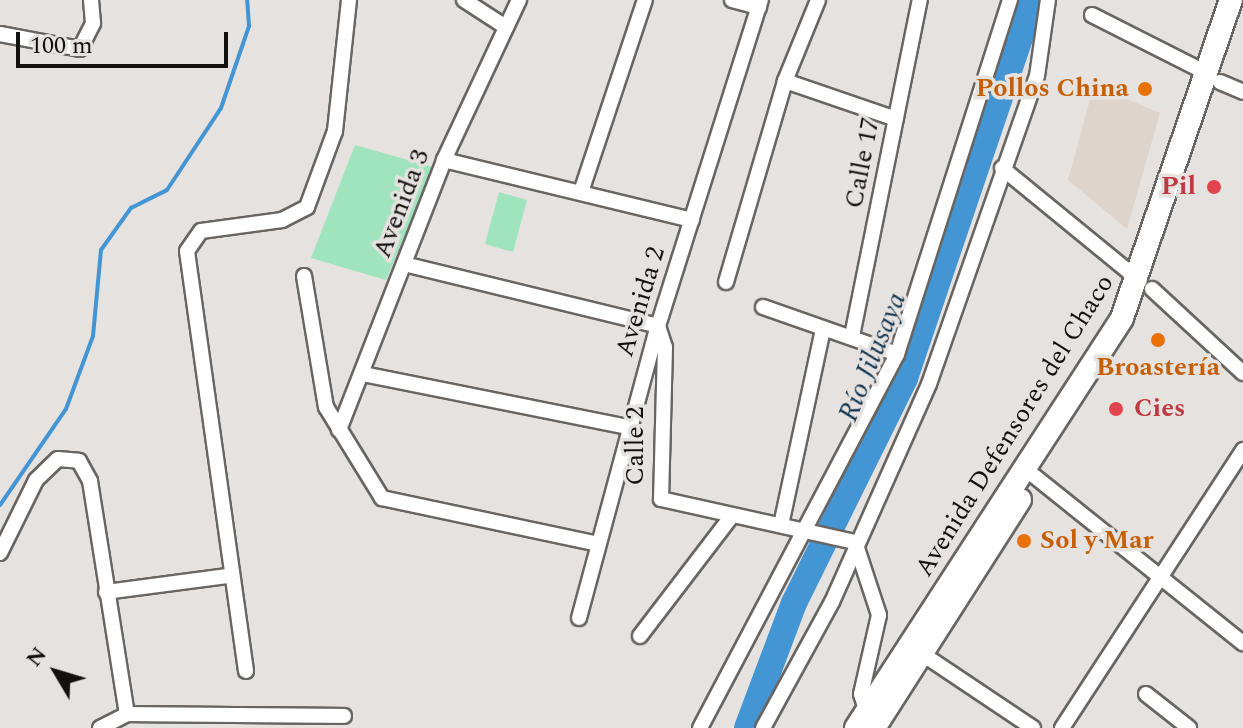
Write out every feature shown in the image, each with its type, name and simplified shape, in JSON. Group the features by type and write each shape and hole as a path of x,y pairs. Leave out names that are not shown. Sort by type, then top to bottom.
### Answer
{"main road":[{"name":"Avenida Defensores del Chaco","path":"1214,77 1231,0"},
{"name":"Avenida Defensores del Chaco","path":"868,723 1089,380 1146,285 1214,77 1243,12"}],"street":[{"path":"0,34 80,49 93,23 91,0"},
{"path":"246,671 228,576 187,251 201,231 290,218 307,207 326,165 349,0"},
{"path":"464,0 504,26"},
{"name":"Avenida 3","path":"339,430 444,160 504,26 519,0"},
{"path":"581,192 645,0"},
{"path":"732,0 760,3"},
{"path":"726,282 785,81 818,0"},
{"name":"Calle 17","path":"852,336 920,0"},
{"path":"700,728 822,533 897,354 1010,0"},
{"path":"763,728 832,602 855,542 929,384 1002,168 1037,76 1048,0"},
{"name":"Avenida 2","path":"579,618 603,551 598,544 628,427 760,3"},
{"path":"1092,15 1243,92"},
{"path":"785,81 896,119"},
{"path":"444,160 692,220"},
{"path":"1002,168 1146,285 1243,373"},
{"path":"404,264 658,326"},
{"path":"304,276 326,407 382,498 598,544"},
{"path":"763,307 897,354"},
{"name":"Calle 2","path":"658,326 665,347 656,489 671,505 855,542"},
{"path":"781,525 823,329"},
{"name":"Calle 2","path":"363,374 628,427"},
{"path":"1062,728 1243,450"},
{"path":"0,553 36,480 70,457 87,470 127,714"},
{"path":"1029,472 1243,643"},
{"path":"640,636 731,517"},
{"path":"855,542 879,615 861,694 868,723"},
{"path":"106,592 228,576"},
{"path":"915,649 1033,728"},
{"path":"1146,694 1189,728"},
{"path":"100,728 127,714 344,716"}],"shaded area":[{"path":"1094,85 1160,113 1127,229 1068,180"}],"green space":[{"path":"355,145 433,167 386,280 311,258"},
{"path":"499,192 527,200 513,252 485,244"}],"waterway":[{"path":"0,505 66,409 93,336 101,250 131,208 167,190 221,108 249,26 247,0"},
{"name":"Río Jilusaya","path":"747,728 794,603 905,378 1033,0"}],"place":[{"name":"Pollos China","path":"1145,89"},
{"name":"Pil","path":"1214,187"},
{"name":"Broastería","path":"1158,340"},
{"name":"Cies","path":"1116,409"},
{"name":"Sol y Mar","path":"1024,541"}]}
